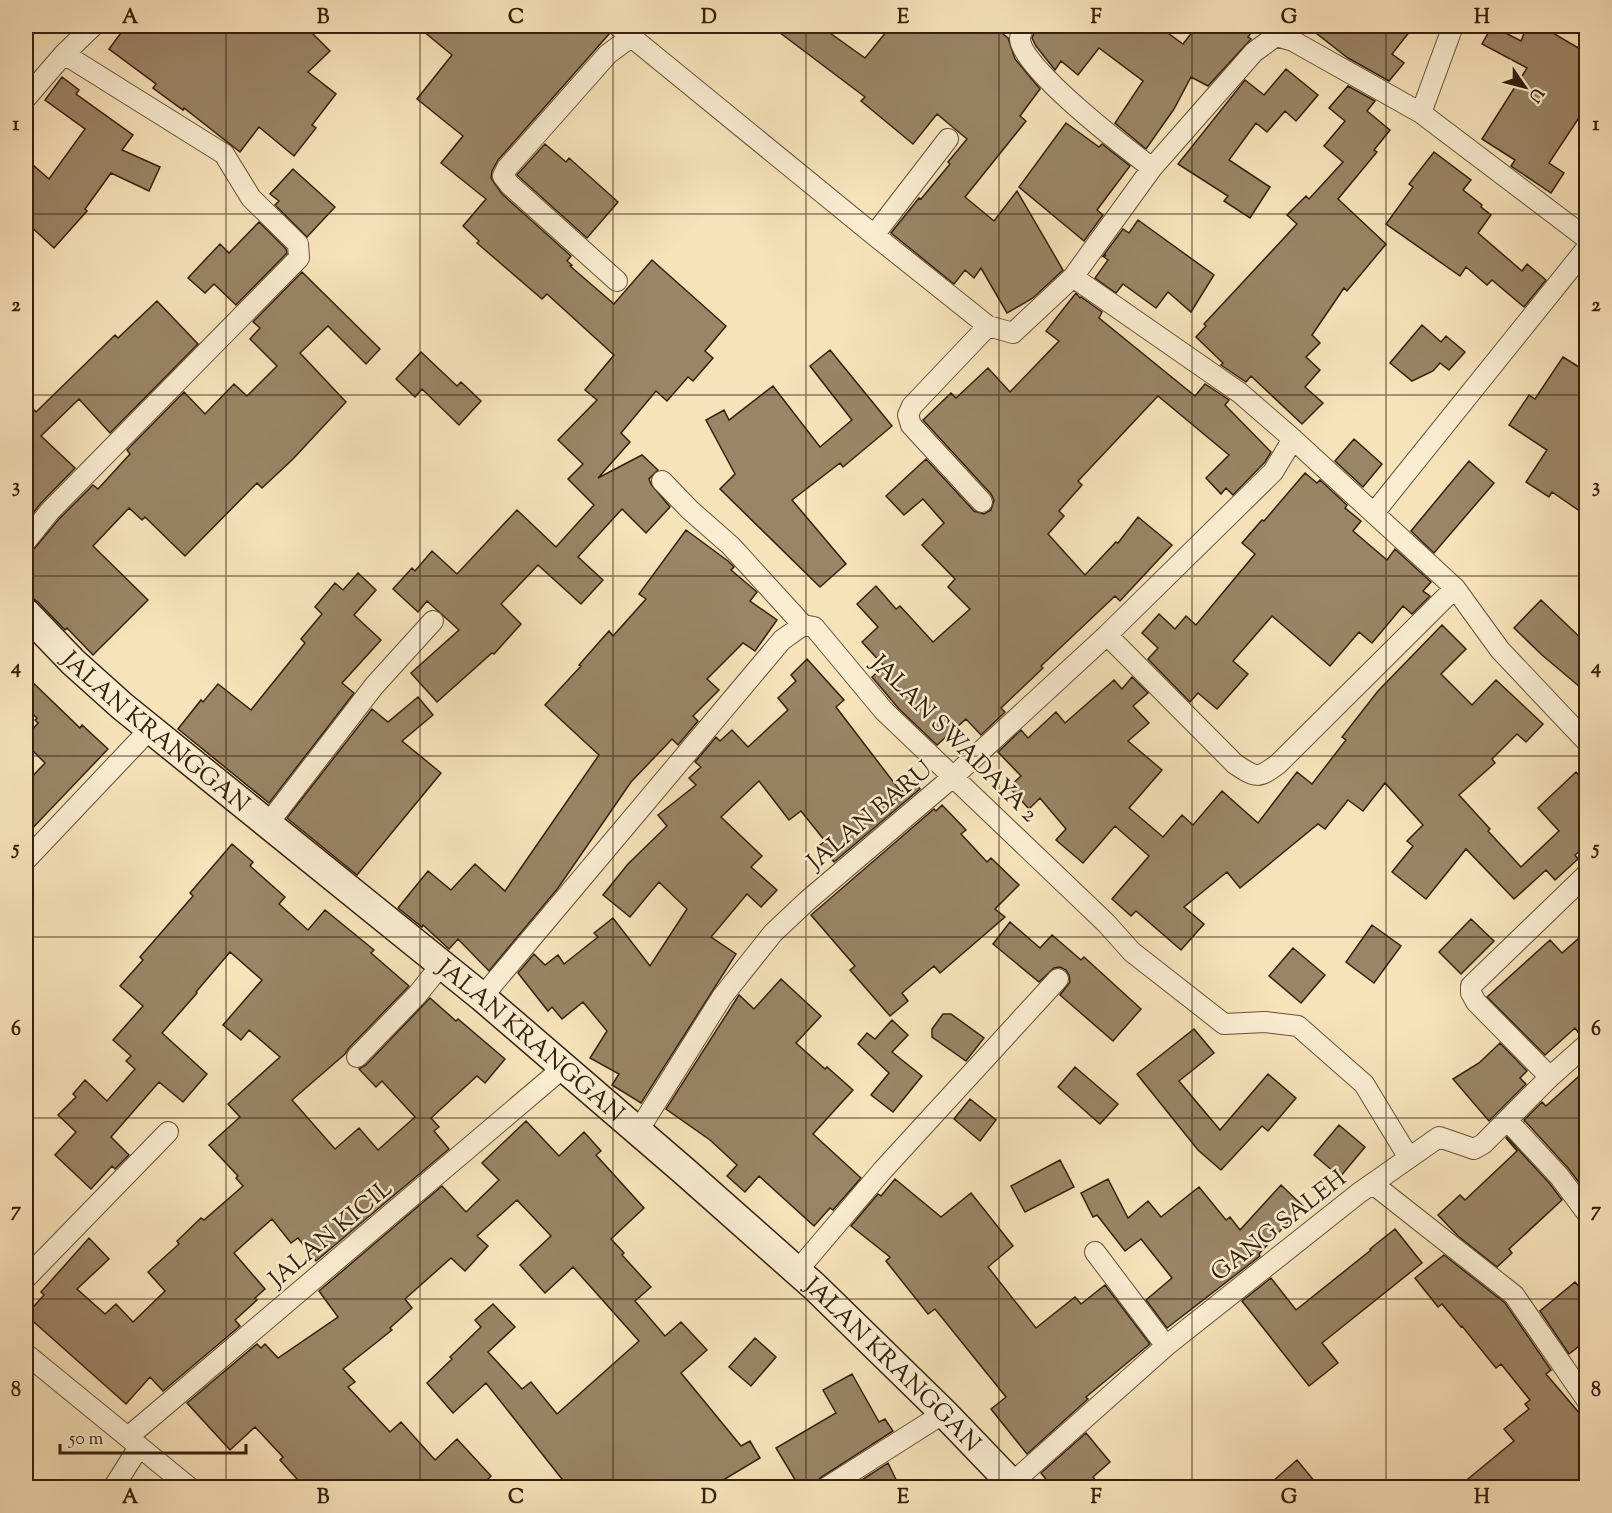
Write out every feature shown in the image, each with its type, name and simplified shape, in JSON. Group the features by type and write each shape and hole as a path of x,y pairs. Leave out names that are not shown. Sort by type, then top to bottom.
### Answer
{"main road":[{"name":"JALAN KRANGGAN","path":"26,613 73,662 150,729 482,997 797,1271 944,1413 1014,1485"}],"street":[{"path":"26,98 64,54 93,26"},
{"path":"1024,26 1020,39 1027,57 1088,118 1152,168"},
{"path":"1420,113 1440,55 1453,26"},
{"path":"617,281 510,185 503,176 507,168 608,54 624,31 988,326 1013,333 1073,277 1152,168 1254,52 1276,36 1293,41 1420,113 1587,238"},
{"path":"26,542 50,511 299,258 298,244 251,198 224,154 64,54"},
{"path":"874,235 948,139"},
{"path":"1374,513 1587,249"},
{"path":"1073,277 1240,393 1293,439 1455,588 1500,650 1587,741"},
{"path":"982,502 911,425 908,414 912,406 988,326"},
{"name":"JALAN BARU","path":"638,1131 722,997 773,933 807,901 954,776 1107,635 1273,472 1293,439"},
{"name":"JALAN SWADAYA 2","path":"662,481 690,510 731,546 803,625 814,627 884,711 1106,923 1132,952 1224,1024 1265,1022 1298,1026 1364,1084 1409,1158"},
{"path":"1107,635 1235,764 1252,776 1264,775 1278,764 1455,588"},
{"path":"267,825 374,686 433,621"},
{"path":"482,997 782,640 803,625"},
{"path":"26,860 150,729"},
{"path":"1550,1077 1476,1002 1471,993 1471,986 1587,875"},
{"path":"357,1057 417,995 441,965"},
{"path":"797,1271 882,1171 1058,979"},
{"path":"1372,1184 1439,1137 1474,1149 1483,1144 1550,1077 1587,1045"},
{"name":"JALAN KICIL","path":"113,1488 134,1442 564,1068"},
{"path":"1507,1120 1559,1176 1587,1212"},
{"path":"26,1278 168,1132"},
{"name":"GANG SALEH","path":"1014,1485 1166,1346 1372,1184 1514,1295 1587,1399"},
{"path":"1095,1252 1166,1346"},
{"path":"26,1354 190,1488"},
{"path":"826,1488 944,1413"}],"building":[{"path":"126,26 305,26 330,51 308,72 336,94 312,125 316,128 294,156 259,127 240,152 184,108 183,110 153,88 156,84 109,49"},
{"path":"417,26 606,26 609,34 498,160 491,178 502,194 571,256 567,261 572,265 570,266 614,304 652,260 726,326 705,351 713,358 693,381 688,377 667,401 656,391 621,433 630,442 598,478 642,455 658,470 649,479 670,507 646,533 622,509 578,557 603,580 581,604 538,565 501,604 521,624 494,654 492,653 437,702 411,673 459,630 427,601 418,612 393,589 412,568 415,571 432,551 457,574 517,510 556,547 594,505 568,479 583,464 558,440 597,400 585,390 614,355 547,294 542,299 477,243 479,241 463,226 486,199 441,163 463,136 417,99 452,55"},
{"path":"771,26 820,26 865,58 891,26 993,26 1008,38 1015,59 1040,89 1020,116 1026,121 965,197 994,221 1017,191 1063,270 1033,298 1007,313 981,268 974,278 965,270 954,284 891,233 950,164 948,162 967,139 937,114 913,144 861,101 865,97"},
{"path":"1037,26 1158,26 1183,44 1197,26 1256,26 1248,37 1251,39 1208,86 1191,77 1174,109 1146,149 1115,123 1143,81 1099,48 1078,75 1061,61 1055,70 1032,38"},
{"path":"1307,26 1414,26 1392,54 1404,63 1389,81 1348,58"},
{"path":"1492,26 1521,41 1527,26 1553,26 1551,32 1587,53 1587,121 1580,116 1549,163 1564,173 1551,193 1511,166 1515,160 1482,139 1527,68 1482,44"},
{"path":"1286,69 1318,95 1296,121 1285,111 1267,132 1256,123 1229,160 1270,187 1250,218 1224,201 1228,196 1178,164 1245,80 1264,95"},
{"path":"62,77 79,90 76,94 133,135 122,150 160,167 149,191 111,173 85,209 87,211 54,248 26,222 26,159 49,179 85,129 45,100"},
{"path":"1348,86 1375,101 1367,111 1390,130 1374,150 1377,152 1338,199 1386,244 1347,291 1344,288 1312,335 1320,343 1306,357 1320,370 1305,387 1323,403 1302,424 1251,376 1246,382 1221,365 1223,363 1196,337 1206,326 1204,324 1297,224 1287,215 1306,196 1309,199 1343,162 1324,146 1345,121 1329,108"},
{"path":"1066,123 1099,147 1102,144 1130,166 1097,210 1103,215 1084,241 1019,187"},
{"path":"545,144 566,162 569,158 618,202 587,238 517,175"},
{"path":"1434,152 1471,180 1463,190 1491,215 1478,233 1522,271 1527,264 1546,280 1524,307 1492,280 1487,285 1466,267 1460,276 1386,224 1413,187 1409,184"},
{"path":"293,169 335,207 307,237 275,205 279,201 270,194"},
{"path":"1138,220 1214,275 1191,312 1168,292 1156,308 1123,284 1116,293 1095,278 1108,260 1104,257 1106,255 1103,256 1123,229 1129,233"},
{"path":"259,222 286,249 287,253 236,305 214,284 205,293 188,278 220,244 229,253"},
{"path":"302,272 380,349 366,364 328,326 300,353 346,402 293,459 262,488 257,483 185,556 145,517 142,520 129,508 93,546 148,600 93,655 38,602 31,597 26,597 26,553 35,548 59,519 93,485 98,489 130,454 127,450 184,392 205,414 234,384 247,396 277,366 250,339 260,328 253,322"},
{"path":"1076,293 1102,312 1099,318 1195,396 1205,384 1229,400 1225,405 1271,452 1265,462 1233,495 1226,488 1221,494 1206,478 1229,455 1158,396 1078,481 1082,485 1059,511 1064,516 1048,534 1085,575 1116,542 1118,543 1138,517 1172,545 1120,601 1115,596 1041,666 1043,668 1001,708 1005,712 981,735 966,719 937,745 899,709 872,677 884,666 862,642 878,627 857,604 876,586 896,609 900,606 933,642 970,609 948,587 955,579 922,545 944,523 923,499 904,515 886,496 926,459 974,511 984,514 991,510 994,500 991,494 923,420 951,393 956,398 988,368 1010,392 1059,341 1046,331"},
{"path":"157,301 198,344 110,433 79,399 41,436 75,468 26,522 26,401 36,412 115,335 118,338"},
{"path":"1422,325 1441,342 1446,336 1465,352 1449,370 1440,363 1433,371 1412,381 1390,363"},
{"path":"830,350 892,426 843,467 840,463 792,500 846,564 820,587 720,489 735,474 706,420 724,410 729,420 773,386 820,447 852,420 810,366"},
{"path":"421,352 457,386 461,382 481,401 459,425 422,389 415,397 396,379"},
{"path":"1563,357 1587,372 1587,516 1552,492 1549,497 1526,482 1547,450 1509,425 1529,395 1535,399"},
{"path":"1354,439 1382,464 1363,487 1335,461"},
{"path":"1469,461 1494,483 1434,553 1411,531"},
{"path":"1305,473 1317,483 1320,480 1347,505 1345,508 1361,521 1353,531 1387,560 1395,549 1431,582 1423,591 1430,596 1412,614 1403,606 1372,643 1359,632 1330,666 1272,616 1233,661 1248,674 1217,709 1198,693 1190,702 1148,659 1158,648 1142,633 1159,614 1175,629 1186,616 1196,625 1255,554 1242,543"},
{"path":"686,530 728,561 734,567 731,570 757,592 750,601 777,620 755,651 743,643 707,679 719,690 693,716 698,721 678,745 672,739 631,782 558,888 489,971 458,939 449,949 423,925 422,927 398,908 428,871 451,890 475,864 505,891 599,755 545,705 609,631 613,636 646,599 639,594"},
{"path":"358,573 376,590 354,615 381,640 342,683 354,693 269,803 178,729 201,700 203,702 218,684 251,710 305,643 301,639 322,614 315,607 335,583 343,590"},
{"path":"1541,600 1587,644 1587,693 1514,628"},
{"path":"1442,625 1466,649 1441,674 1472,705 1496,680 1543,724 1526,742 1517,734 1492,759 1495,763 1459,795 1521,867 1559,831 1538,808 1576,772 1587,783 1587,845 1575,855 1578,859 1555,880 1546,870 1514,899 1466,849 1426,899 1392,872 1413,846 1407,841 1423,825 1385,783 1363,811 1348,800 1325,829 1318,824 1240,888 1227,872 1184,907 1204,924 1181,950 1136,911 1131,916 1112,899 1149,856 1115,826 1083,863 1056,840 1066,829 1040,798 1029,809 1009,787 1021,776 998,752 1021,730 1028,738 1056,712 1065,723 1114,680 1122,689 1132,677 1148,693 1133,706 1149,723 1128,741 1162,770 1129,808 1163,837 1182,815 1193,825 1222,791 1258,823 1297,772 1312,784 1346,740 1342,737 1378,691"},
{"path":"807,659 844,700 836,707 901,792 914,781 920,789 834,862 820,845 825,841 801,811 789,820 759,781 721,817 762,856 751,867 777,890 761,907 747,894 711,937 736,954 641,1103 612,1085 619,1074 590,1058 607,1031 583,1002 562,1019 552,1007 548,1011 518,973 534,954 545,965 558,955 564,964 598,937 594,933 613,918 650,966 687,909 659,882 630,917 603,895 628,864 667,826 658,815 696,785 689,778 701,767 695,762 716,737 720,741 732,730 748,747 788,710 778,698 796,681 791,675"},
{"path":"26,676 80,728 82,725 108,749 26,835 26,783 45,763 26,744 26,737 38,723 35,720 37,718 26,708"},
{"path":"418,697 433,715 402,741 441,773 357,875 287,818 372,709 388,722"},
{"path":"942,805 966,830 961,834 987,862 991,858 1019,885 995,909 1005,917 940,973 934,966 902,993 908,1001 890,1016 850,970 855,966 811,915 934,809 936,811"},
{"path":"232,844 253,862 250,866 285,897 279,904 308,930 325,910 374,950 371,953 409,986 345,1054 292,1100 335,1149 359,1128 378,1150 415,1117 382,1081 376,1087 359,1069 366,1065 430,998 505,1059 485,1083 477,1076 431,1118 439,1127 434,1131 449,1149 316,1261 298,1238 291,1243 272,1219 234,1253 265,1289 255,1298 257,1300 235,1320 240,1326 163,1391 150,1377 126,1404 26,1315 44,1295 41,1292 89,1238 109,1259 77,1289 105,1314 116,1304 133,1322 165,1291 148,1272 179,1244 177,1241 201,1218 204,1220 243,1186 236,1178 238,1176 209,1145 240,1117 228,1104 280,1057 249,1030 241,1040 223,1025 262,980 230,952 162,1033 207,1074 183,1102 159,1082 111,1137 129,1155 115,1169 112,1166 91,1189 55,1155 76,1132 58,1115 76,1097 73,1094 85,1080 107,1101 135,1069 126,1061 131,1056 113,1040 143,1006 120,986 143,960 140,957 193,896 190,893"},
{"path":"1471,919 1494,941 1461,974 1439,952"},
{"path":"1010,922 1040,948 1052,935 1081,960 1084,957 1141,1009 1113,1041 1060,995 1070,982 1066,970 1060,967 1054,968 1039,982 993,944"},
{"path":"1372,925 1401,946 1374,983 1346,962"},
{"path":"1587,931 1587,1033 1580,1035 1575,1028 1545,1055 1487,997 1550,940 1562,953"},
{"path":"1293,948 1325,975 1301,1003 1269,976"},
{"path":"781,979 821,1016 796,1043 853,1090 813,1134 861,1178 833,1210 830,1208 814,1226 759,1176 745,1192 727,1176 737,1165 710,1140 666,1109 739,995 754,1009"},
{"path":"943,1014 951,1014 984,1038 966,1061 932,1037 932,1029"},
{"path":"892,1020 908,1035 892,1052 922,1076 893,1112 871,1095 889,1073 858,1044 867,1033 875,1039"},
{"path":"1194,1029 1214,1053 1179,1081 1220,1130 1268,1074 1296,1098 1268,1131 1262,1126 1221,1170 1198,1150 1137,1074"},
{"path":"1500,1043 1527,1071 1520,1078 1526,1084 1489,1121 1453,1079 1479,1063"},
{"path":"1075,1067 1118,1104 1100,1124 1058,1087"},
{"path":"1587,1069 1587,1193 1568,1168 1524,1120 1542,1102 1546,1106"},
{"path":"970,1099 996,1120 980,1141 954,1119"},
{"path":"526,1121 559,1156 584,1132 601,1151 596,1155 644,1208 611,1239 651,1287 635,1301 665,1336 681,1322 707,1350 681,1373 741,1446 750,1441 760,1458 710,1488 569,1488 486,1383 453,1413 427,1383 481,1327 475,1320 493,1304 515,1327 488,1352 522,1389 531,1382 557,1414 639,1341 573,1267 545,1293 520,1265 551,1236 517,1200 477,1236 488,1246 465,1271 451,1258 405,1299 412,1308 390,1328 392,1330 343,1369 355,1382 348,1387 390,1432 401,1422 435,1460 457,1439 491,1476 479,1488 305,1488 280,1460 283,1457 255,1427 230,1450 187,1403 257,1344 261,1348 265,1344 278,1358 338,1317 319,1291 442,1186 466,1212 499,1180 482,1163"},
{"path":"1339,1125 1365,1147 1340,1177 1314,1155"},
{"path":"1507,1137 1562,1200 1509,1249 1512,1253 1497,1267 1458,1236 1438,1215 1460,1195 1465,1200 1517,1151"},
{"path":"1060,1160 1074,1187 1025,1212 1011,1186"},
{"path":"895,1179 941,1217 971,1193 1013,1246 988,1267 1036,1328 1075,1297 1081,1304 1105,1285 1150,1344 1086,1397 1088,1399 1027,1454 991,1409 1006,1397 935,1309 928,1314 886,1261 890,1257 851,1226 878,1194 881,1196"},
{"path":"1108,1179 1128,1218 1148,1201 1161,1217 1199,1187 1226,1220 1230,1217 1240,1230 1281,1185 1303,1206 1259,1254 1260,1256 1167,1328 1146,1300 1172,1278 1141,1239 1125,1251 1097,1215 1093,1217 1081,1193"},
{"path":"1395,1229 1422,1263 1322,1343 1338,1363 1309,1386 1242,1301 1271,1278 1296,1310"},
{"path":"1444,1255 1505,1303 1551,1370 1546,1374 1587,1422 1587,1488 1457,1488 1514,1441 1504,1429 1529,1409 1525,1404 1530,1400 1501,1364 1496,1368 1462,1326 1442,1304 1438,1307 1415,1278"},
{"path":"1575,1282 1587,1296 1587,1340 1569,1354 1540,1311"},
{"path":"755,1338 776,1357 751,1386 729,1367"},
{"path":"852,1374 879,1422 885,1419 893,1431 820,1478 814,1488 800,1488 776,1448 836,1413 823,1390"},
{"path":"1086,1433 1110,1462 1093,1477 1102,1488 1053,1488 1041,1473"},
{"path":"1297,1460 1320,1488 1265,1488"},
{"path":"888,1463 900,1488 849,1488"}]}
